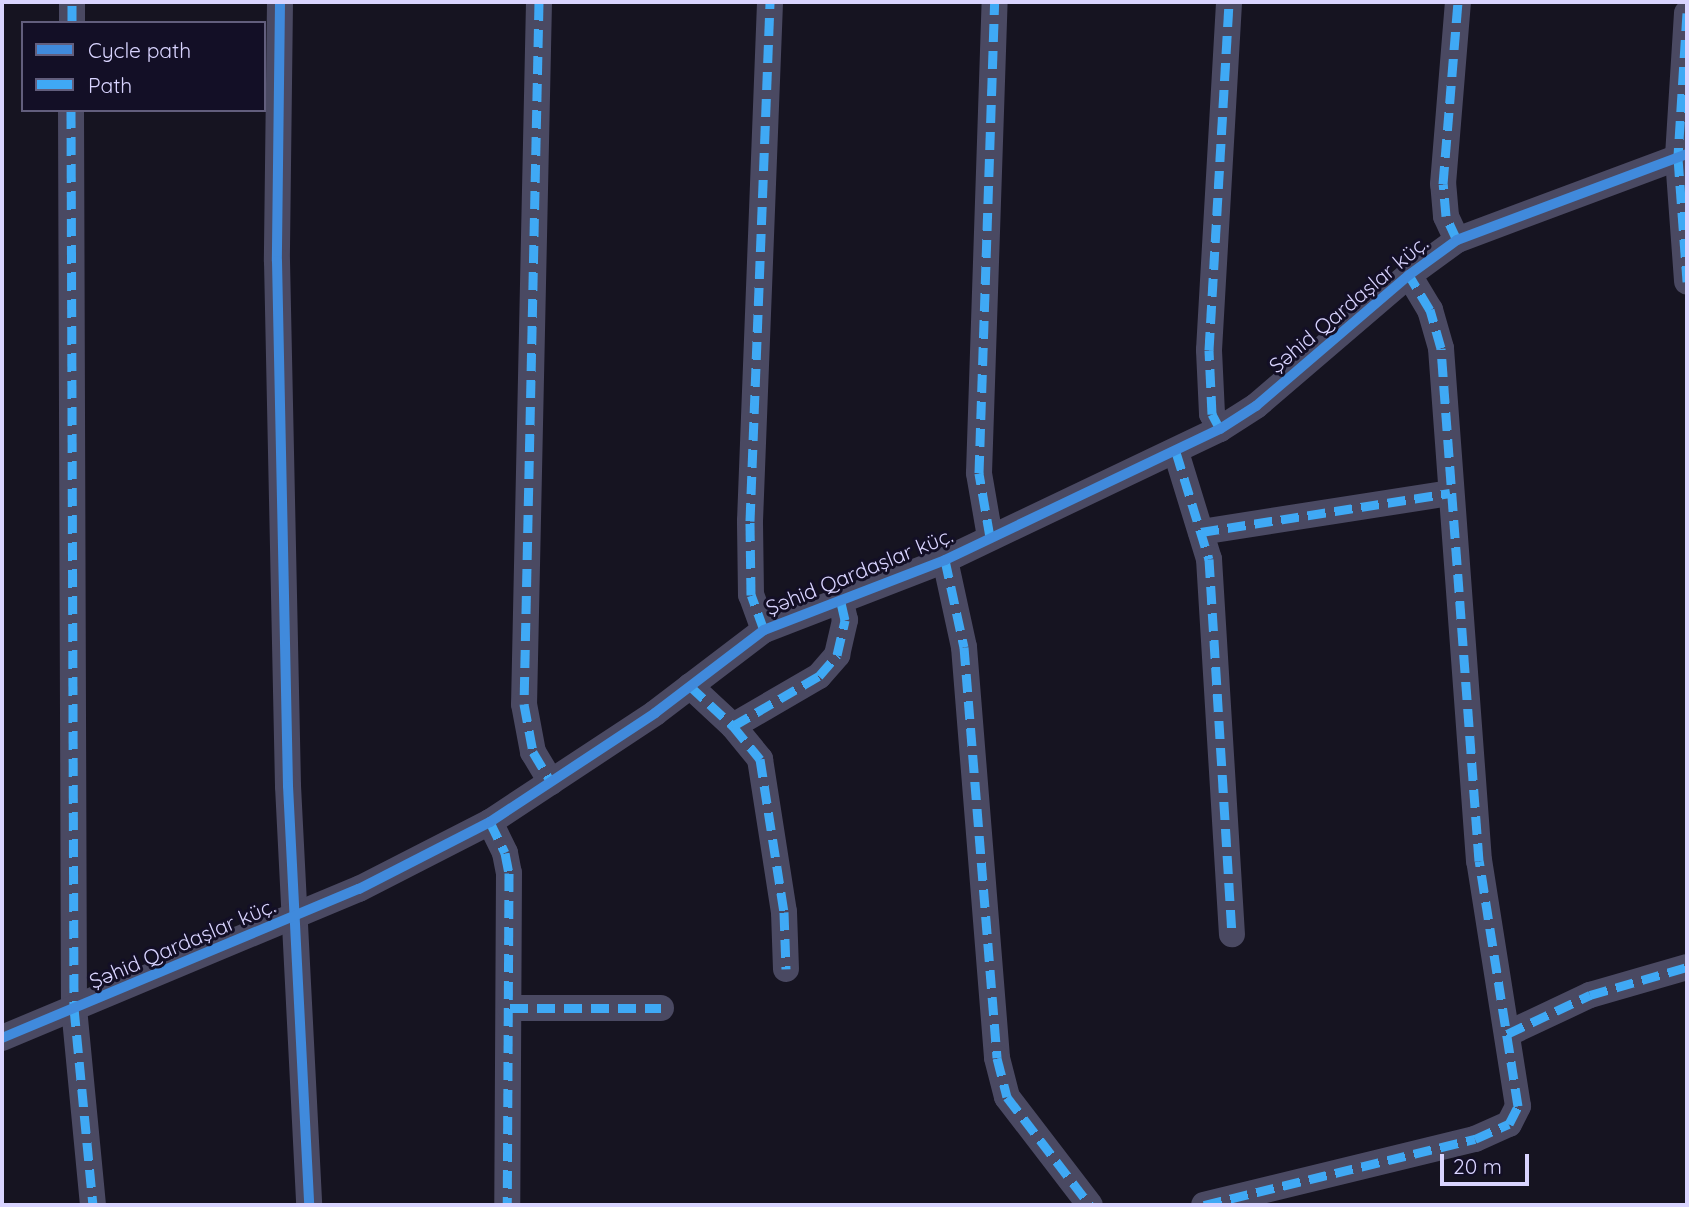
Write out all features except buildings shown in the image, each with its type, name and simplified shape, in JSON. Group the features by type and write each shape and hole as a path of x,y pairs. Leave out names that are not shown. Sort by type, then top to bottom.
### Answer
{"street":[{"path":"72,2 72,21"},
{"path":"280,2 277,261 288,786 310,1205"},
{"path":"540,2 524,704 533,752 551,782"},
{"path":"764,630 751,595 750,522 770,2"},
{"path":"990,537 979,473 995,2"},
{"path":"1220,429 1212,414 1209,350 1229,2"},
{"path":"1457,240 1446,216 1443,184 1458,2"},
{"path":"1687,13 1682,156 1687,282"},
{"path":"71,112 74,1008 93,1205"},
{"name":"Şəhid Qardaşlar küç.","path":"2,1038 296,916 490,822 690,686 764,630 840,598 945,560 1220,429 1256,407 1409,275 1457,240 1682,156"},
{"path":"1204,1205 1500,1131 1509,1124 1518,1106 1479,861 1441,348 1430,310 1409,275"},
{"path":"1176,452 1209,559 1232,934"},
{"path":"1201,532 1450,493"},
{"path":"945,560 964,647 997,1058 1007,1097 1090,1205"},
{"path":"733,726 819,676 837,655 845,620 840,598"},
{"path":"690,686 733,726 760,759 766,780 784,912 786,968"},
{"path":"490,822 505,853 509,873 507,1205"},
{"path":"1507,1034 1590,995 1687,967"},
{"path":"510,1008 661,1008"}],"marked path":[{"path":"72,2 72,21"},
{"path":"539,2 524,704 533,752 551,782"},
{"path":"764,630 751,595 750,521 770,2"},
{"path":"990,537 979,473 995,2"},
{"path":"1220,429 1212,414 1209,350 1229,2"},
{"path":"1457,240 1446,216 1443,184 1458,2"},
{"path":"1687,13 1678,158 1687,282"},
{"path":"71,112 74,1008 93,1205"},
{"path":"1204,1205 1475,1139 1509,1124 1518,1106 1479,861 1441,348 1430,310 1409,275"},
{"path":"1176,452 1209,559 1232,934"},
{"path":"1201,532 1450,493"},
{"path":"945,560 964,647 997,1058 1007,1097 1090,1205"},
{"path":"733,726 819,676 837,655 845,620 840,598"},
{"path":"690,686 733,726 760,759 784,912 786,969"},
{"path":"490,822 505,853 509,873 507,1205"},
{"path":"1507,1034 1590,995 1687,967"},
{"path":"510,1008 661,1008"}],"cycle path":[{"path":"280,2 277,261 288,786 309,1205"},
{"path":"2,1038 359,889 490,822 655,713 764,630 945,560 1220,429 1256,406 1409,275 1457,240 1687,154"}]}
